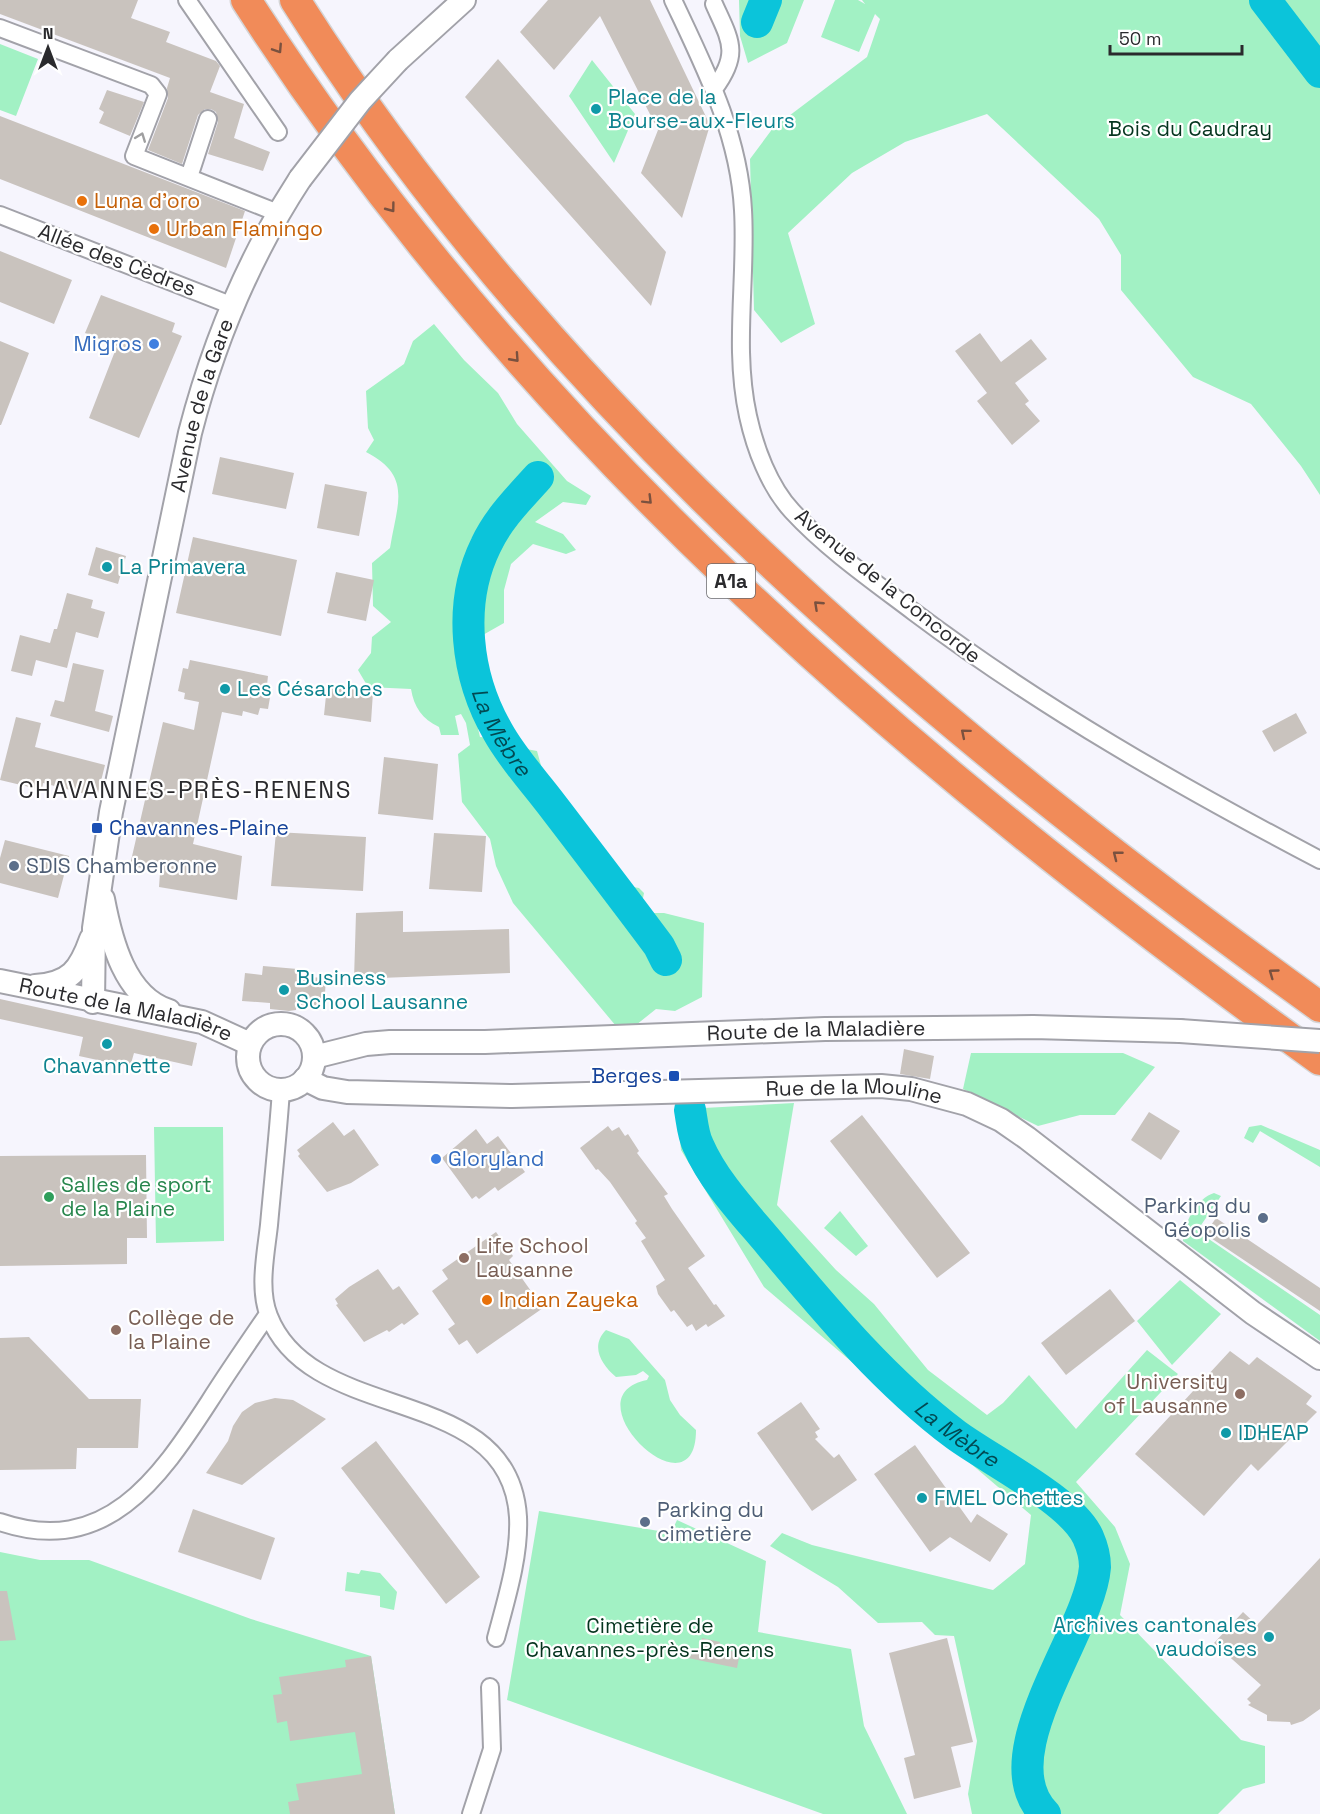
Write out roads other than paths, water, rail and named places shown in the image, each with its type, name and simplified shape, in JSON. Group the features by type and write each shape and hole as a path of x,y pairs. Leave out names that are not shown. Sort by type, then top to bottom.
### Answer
{"highway":[{"name":"A1a","path":"246,0 349,151 450,282 564,413 675,527 807,652 956,780 1153,936 1320,1060"},
{"name":"A1a","path":"295,0 382,127 482,255 591,381 701,494 821,608 988,752 1143,875 1320,1007"}],"street":[{"path":"187,0 278,132"},
{"name":"Avenue de la Gare","path":"24,987 56,985 73,973 83,961 94,928 111,812 190,433 202,387 233,306 278,213 300,180 360,101 398,60 464,0"},
{"name":"Avenue de la Concorde","path":"673,0 714,89 733,143 743,212 741,282 743,375 747,415 768,472 792,510 888,592 971,654 1154,771 1320,860"},
{"path":"714,4 732,46 723,77 714,89"},
{"path":"0,28 151,84 158,94 134,156 278,213"},
{"path":"189,177 208,119"},
{"name":"Allée des Cèdres","path":"0,215 233,306"},
{"name":"Avenue de la Gare","path":"101,888 107,919 126,976 155,1007 202,1022"},
{"name":"Avenue de la Gare","path":"93,1002 94,928"},
{"name":"Route de la Maladière","path":"0,981 93,1002 202,1022 250,1044"},
{"path":"287,1024 295,1026 308,1038 314,1057 305,1079 293,1087 281,1090 263,1085 248,1066 250,1044 263,1029 287,1024"},
{"name":"Route de la Maladière","path":"314,1057 366,1044 390,1042 496,1042 825,1029 1033,1027 1180,1031 1320,1041"},
{"name":"Rue de la Mouline","path":"305,1079 333,1090 364,1093 512,1096 851,1085 881,1086 936,1095 967,1104 1001,1120 1252,1313 1320,1358"},
{"path":"281,1090 265,1273 268,1314 285,1346 318,1374 454,1426 483,1443 503,1469 513,1491 518,1518 512,1568 496,1638"},
{"path":"0,1522 18,1528 51,1531 85,1527 120,1511 161,1471 268,1314"},
{"path":"471,1814 492,1749 490,1687"}],"waterway":[{"name":"La Mèbre","path":"757,22 766,0"},
{"name":"La Mèbre","path":"1265,0 1320,72"},
{"name":"La Mèbre","path":"538,477 497,526 477,568 471,591 469,616 472,664 487,711 510,751 659,946 666,960"},
{"name":"La Mèbre","path":"690,1110 696,1141 721,1185 858,1345 930,1414 956,1435 1048,1495 1079,1523 1088,1537 1095,1567 1089,1594 1046,1694 1034,1728 1028,1760 1030,1789 1045,1814"}],"place":[{"name":"Place de la Bourse-aux-Fleurs","path":"596,109"},
{"name":"Luna d'oro","path":"82,201"},
{"name":"Urban Flamingo","path":"154,229"},
{"name":"Migros","path":"154,344"},
{"name":"La Primavera","path":"107,567"},
{"name":"Les Césarches","path":"225,689"},
{"name":"Chavannes-Plaine","path":"97,828"},
{"name":"SDIS Chamberonne","path":"14,866"},
{"name":"Business School Lausanne","path":"284,990"},
{"name":"Chavannette","path":"107,1044"},
{"name":"Berges","path":"674,1076"},
{"name":"Gloryland","path":"436,1159"},
{"name":"Salles de sport de la Plaine","path":"49,1197"},
{"name":"Parking du Géopolis","path":"1263,1218"},
{"name":"Life School Lausanne","path":"464,1258"},
{"name":"Indian Zayeka","path":"487,1300"},
{"name":"Collège de la Plaine","path":"116,1330"},
{"name":"University of Lausanne","path":"1240,1394"},
{"name":"IDHEAP","path":"1226,1433"},
{"name":"FMEL Ochettes","path":"922,1498"},
{"name":"Parking du cimetière","path":"645,1522"},
{"name":"Archives cantonales vaudoises","path":"1269,1637"}],"district":[{"name":"CHAVANNES-PRÈS-RENENS","path":"185,790"}],"park label":[{"name":"Bois du Caudray","path":"1190,129"},
{"name":"Cimetière de Chavannes-près-Renens","path":"650,1638"}]}
